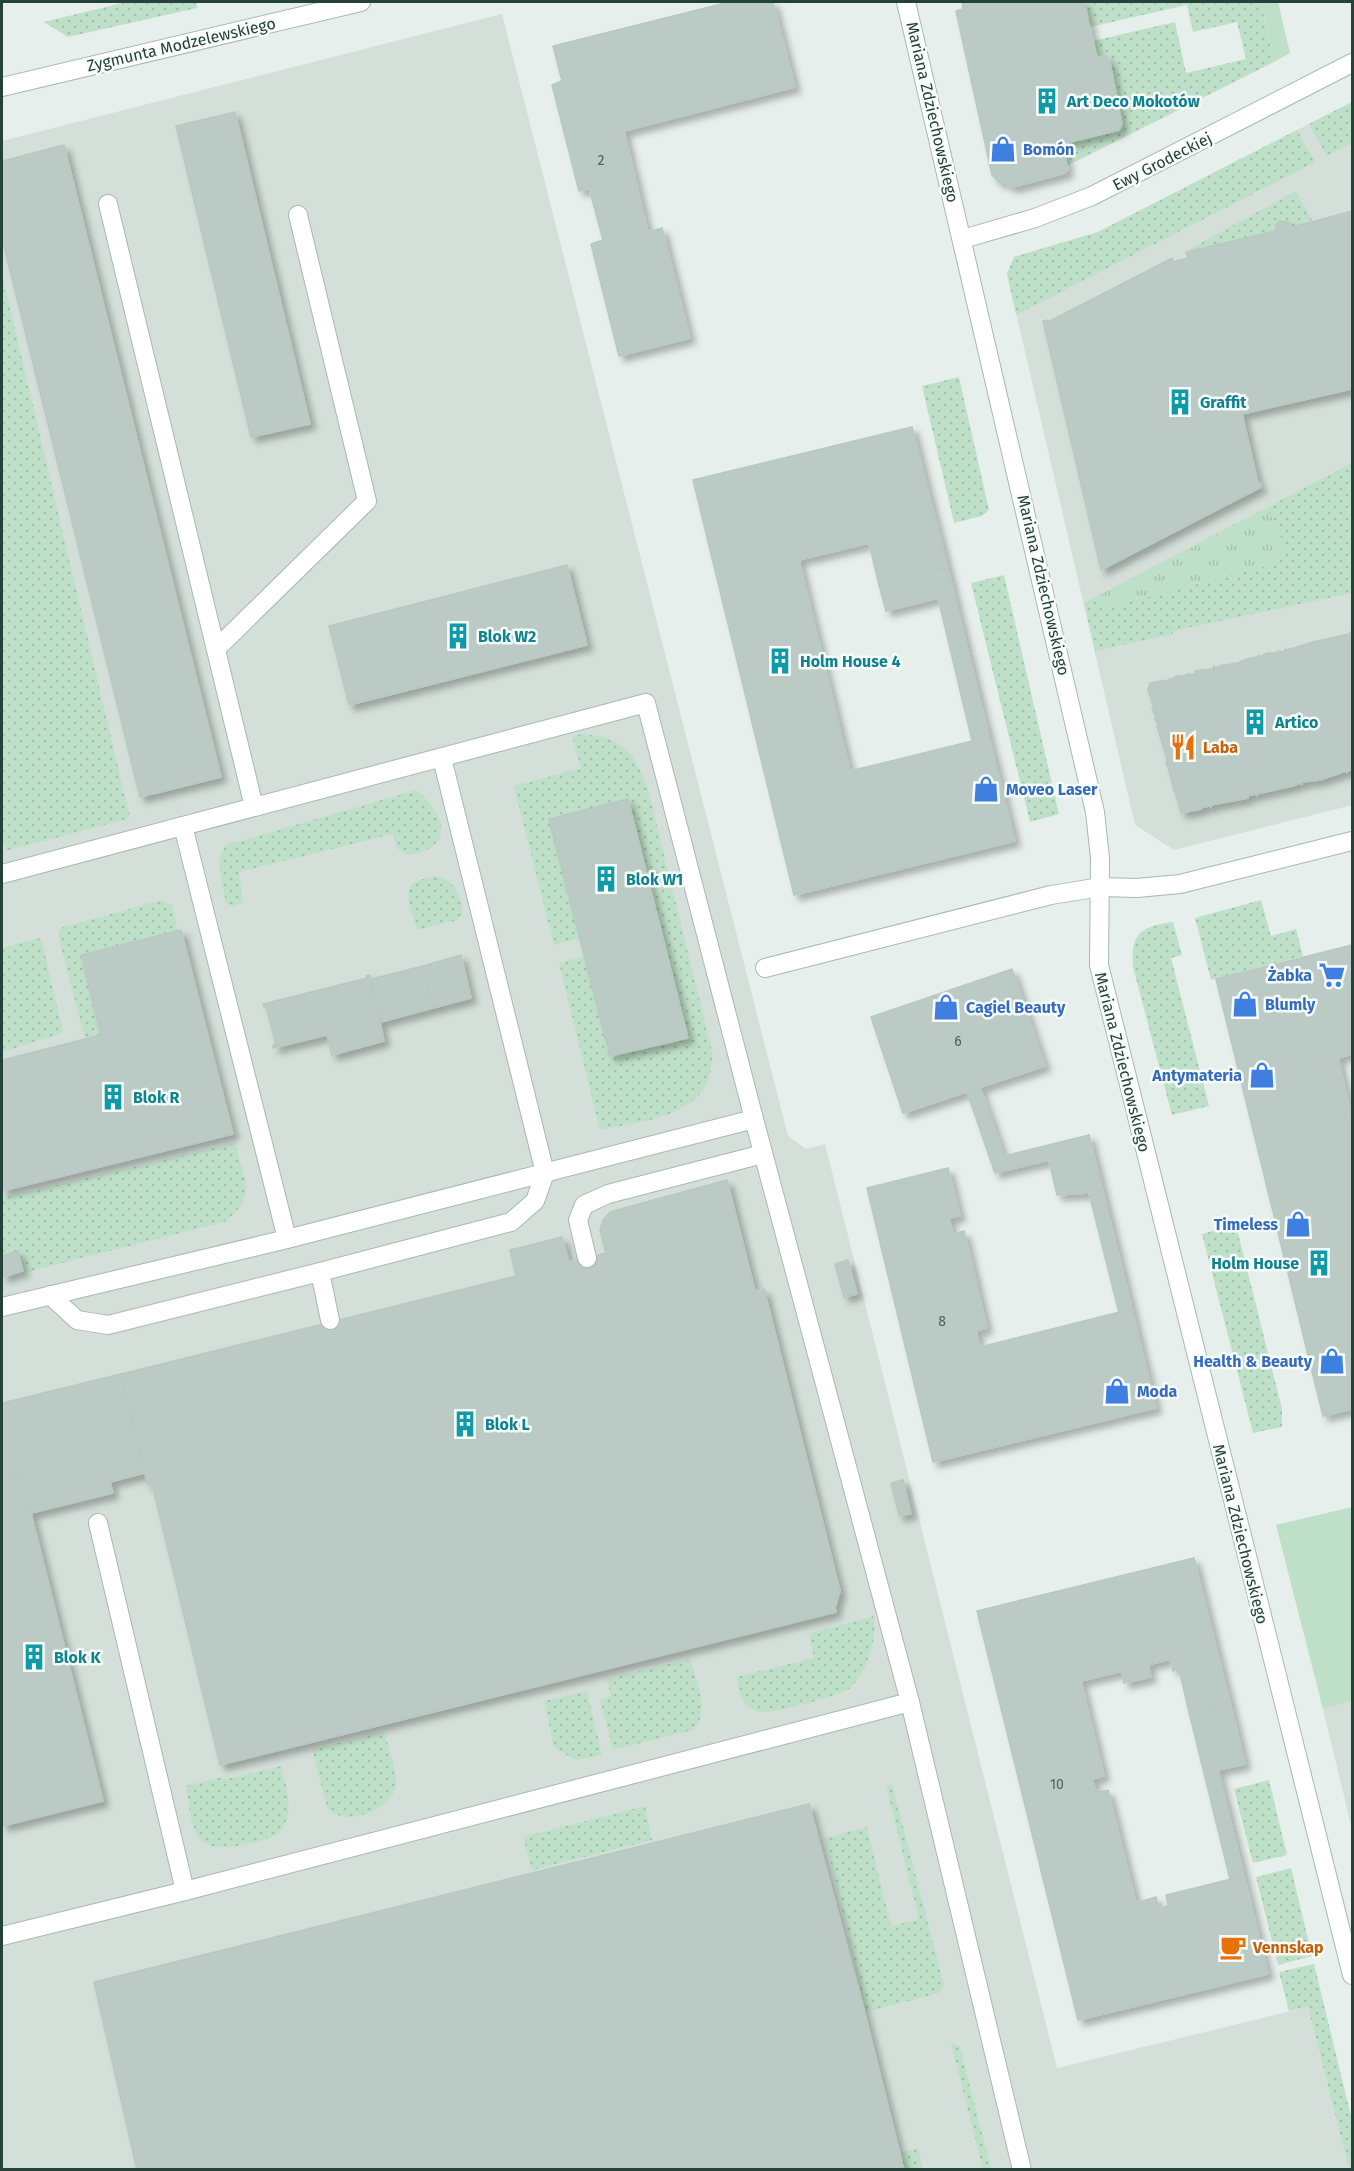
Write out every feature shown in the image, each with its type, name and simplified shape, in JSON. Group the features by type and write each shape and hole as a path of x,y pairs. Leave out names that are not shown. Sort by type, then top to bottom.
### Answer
{"street":[{"name":"Zygmunta Modzelewskiego","path":"2,87 361,2"},
{"name":"Mariana Zdziechowskiego","path":"906,2 1095,812 1101,887 1099,965 1346,1920 1353,1975"},
{"name":"Ewy Grodeckiej","path":"963,239 1035,218 1092,196 1353,63"},
{"path":"108,204 254,807"},
{"path":"216,649 367,501 298,215"},
{"path":"2,874 646,703 754,1119 910,1702 1022,2169"},
{"path":"50,1295 77,1320 108,1324 511,1222 535,1201 545,1173 442,758"},
{"path":"183,826 286,1239"},
{"path":"765,968 1046,896 1101,887 1137,888 1180,884 1353,841"},
{"path":"2,1306 286,1239 754,1119"},
{"path":"587,1258 579,1220 584,1204 608,1194 764,1154"},
{"path":"320,1272 330,1320"},
{"path":"98,1523 185,1891"},
{"path":"2,1936 185,1891 910,1702"}],"shaded area":[{"path":"502,14 788,1136 806,1149 825,1144 1057,2068 1308,2007 1349,2169 2,2170 2,141"},
{"path":"1352,102 1352,805 1174,850 1135,825 1007,274 1014,257 1098,232"},
{"path":"1352,1701 1352,1829 1323,1709"}],"green space":[{"path":"126,2 196,2 197,8 68,37 44,22"},
{"path":"1084,2 1261,2 1274,62 1067,166 1062,144 1119,130 1122,124 1110,62 1106,56 1097,57 1093,41 1175,22 1186,73 1246,59 1237,22 1193,32 1187,5 1090,27"},
{"path":"1261,2 1278,2 1290,53 1274,62"},
{"path":"1352,102 1352,143 1327,156 1309,124"},
{"path":"1297,130 1315,162 1016,315 1007,274 1014,257 1098,232"},
{"path":"1296,191 1313,222 1293,227 1288,222 1280,221 1275,231 1186,251"},
{"path":"2,274 130,818 6,851 2,836"},
{"path":"959,377 989,510 982,516 954,523 922,386"},
{"path":"1352,463 1352,593 1173,631 1173,634 1095,651 1084,603"},
{"path":"1267,508 1285,546 1271,565 1102,609 1098,596"},
{"path":"1004,575 1059,814 1030,822 971,583"},
{"path":"582,734 618,743 632,756 643,776 713,1055 707,1083 699,1095 688,1104 660,1117 600,1130 559,963 584,956 610,1056 688,1037 628,799 549,819 580,938 554,945 514,786 581,768 572,736"},
{"path":"416,790 432,806 441,824 438,841 430,848 418,853 404,854 397,848 393,834 239,872 243,902 233,907 226,902 221,880 220,859 226,845"},
{"path":"435,876 448,881 456,889 463,913 458,920 417,930 410,906 410,888 417,881"},
{"path":"161,900 172,905 178,931 82,955 101,1035 85,1039 58,936 60,928"},
{"path":"1261,900 1271,936 1296,929 1303,956 1211,980 1195,918"},
{"path":"1173,922 1182,955 1171,958 1209,1106 1172,1115 1133,967 1133,947 1136,939 1145,929"},
{"path":"38,938 42,941 63,1033 2,1052 2,948"},
{"path":"235,1143 245,1177 245,1196 235,1213 224,1222 23,1273 18,1252 3,1255 2,1198"},
{"path":"1236,1225 1282,1409 1282,1427 1253,1433 1202,1234"},
{"path":"1352,1507 1352,1701 1323,1709 1276,1525"},
{"path":"873,1616 874,1633 870,1654 861,1674 850,1688 821,1699 768,1712 759,1712 743,1701 736,1677 814,1658 809,1634"},
{"path":"690,1659 702,1706 698,1723 693,1730 613,1750 600,1700 611,1696 607,1679"},
{"path":"587,1691 602,1755 575,1760 554,1747 544,1701"},
{"path":"384,1731 395,1774 396,1786 393,1795 386,1803 366,1814 344,1817 334,1813 327,1807 312,1750"},
{"path":"281,1766 288,1810 284,1827 278,1835 248,1844 224,1847 204,1843 198,1837 191,1819 186,1786"},
{"path":"1269,1780 1287,1855 1253,1863 1234,1789"},
{"path":"892,1784 944,1985 939,1993 866,2012 825,1838 867,1827 891,1926 919,1919 886,1786"},
{"path":"645,1806 652,1840 532,1870 523,1837"},
{"path":"1291,1868 1312,1956 1278,1965 1256,1877"},
{"path":"1314,1964 1352,2120 1352,2169 1349,2169 1308,2007 1289,2011 1279,1972"},
{"path":"951,2044 960,2047 991,2169 983,2169"},
{"path":"918,2148 923,2169 904,2169 900,2153"}],"building":[{"path":"729,2 773,2 795,87 624,131 648,232 662,228 690,338 619,356 591,244 603,240 589,188 579,191 552,85 562,81 553,46"},
{"name":"Art Deco Mokotów","path":"962,2 1084,2 1097,57 1106,56 1110,62 1122,124 1119,130 1062,144 1068,170 1065,173 1013,187 1008,186 1006,182 1000,183 992,175 956,11 963,9"},
{"path":"235,112 310,424 251,437 176,126"},
{"path":"64,145 221,777 140,797 2,238 2,161"},
{"name":"Graffit","path":"1352,211 1352,389 1242,414 1258,483 1261,487 1101,570 1043,321 1048,322 1172,258 1173,262 1188,258 1186,252 1275,231 1280,221 1288,222 1293,227"},
{"name":"Holm House 4","path":"912,427 948,569 879,585 869,543 799,560 850,771 989,737 1015,841 794,895 693,480"},
{"name":"Blok W2","path":"567,565 587,645 349,705 329,626"},
{"path":"948,569 989,737 972,741 938,598 886,611 879,585"},
{"name":"Artico","path":"1350,632 1352,634 1352,770 1320,780 1302,782 1302,784 1256,794 1257,796 1255,794 1247,796 1248,798 1181,813 1175,791 1173,791 1166,762 1168,762 1157,726 1159,726 1152,708 1154,708 1148,690 1150,683 1169,680 1169,678 1170,680 1188,673 1188,675 1196,673 1195,671 1213,669 1214,666 1215,668 1232,664 1232,662 1233,664 1241,662 1259,657 1258,655 1260,657 1267,653 1277,653 1278,650 1278,652 1286,651 1285,649"},
{"name":"Blok W1","path":"628,799 688,1038 610,1056 549,819"},
{"name":"Blok R","path":"181,930 233,1134 2,1191 2,1060 101,1035 81,955"},
{"name":"Holm House","path":"1352,945 1352,1054 1338,1058 1352,1118 1352,1409 1323,1416 1216,979"},
{"path":"461,955 471,998 433,1008 423,966"},
{"path":"423,966 433,1008 381,1022 371,979"},
{"path":"1012,969 1045,1066 903,1113 871,1017"},
{"path":"370,975 384,1041 332,1055 327,1035 273,1048 273,1045 276,1045 266,1006 264,1007 263,1004 367,978 366,976"},
{"path":"980,1087 1004,1156 1089,1135 1132,1309 1119,1313 1089,1193 1057,1195 1049,1160 995,1173 967,1092"},
{"path":"948,1168 960,1216 949,1218 953,1234 964,1231 987,1328 976,1331 980,1347 1132,1309 1156,1408 933,1462 867,1188"},
{"name":"Blok L","path":"727,1180 755,1291 764,1289 840,1591 836,1612 220,1765 152,1484 148,1485 121,1374 516,1276 510,1250 562,1237 569,1262 606,1253 600,1230 603,1220 610,1212"},
{"path":"18,1251 23,1271 2,1277 2,1256"},
{"path":"848,1260 857,1294 844,1297 835,1264"},
{"path":"121,1374 145,1473 110,1482 113,1493 31,1513 21,1476 2,1481 2,1403"},
{"name":"Blok K","path":"21,1476 103,1801 2,1826 2,1481"},
{"path":"903,1480 911,1514 899,1516 891,1483"},
{"path":"1194,1558 1230,1702 1189,1712 1179,1669 1173,1671 1170,1659 1148,1665 1151,1677 1124,1683 1122,1671 1081,1681 1104,1776 1092,1779 1096,1792 1108,1790 1136,1903 1156,1897 1158,1908 1168,1906 1166,1895 1244,1876 1268,1974 1078,2020 977,1611"},
{"path":"1230,1702 1245,1764 1218,1770 1244,1876 1230,1879 1189,1712"},
{"path":"809,1804 904,2170 137,2170 94,1982"}],"place":[{"name":"Art Deco Mokotów","path":"1047,101"},
{"name":"Bomón","path":"1003,149"},
{"name":"Graffit","path":"1180,402"},
{"name":"Blok W2","path":"458,636"},
{"name":"Holm House 4","path":"780,661"},
{"name":"Artico","path":"1255,722"},
{"name":"Laba","path":"1183,747"},
{"name":"Moveo Laser","path":"986,789"},
{"name":"Blok W1","path":"606,879"},
{"name":"Żabka","path":"1332,975"},
{"name":"Blumly","path":"1245,1004"},
{"name":"Cagiel Beauty","path":"946,1007"},
{"name":"Antymateria","path":"1262,1075"},
{"name":"Blok R","path":"113,1097"},
{"name":"Timeless","path":"1298,1224"},
{"name":"Holm House","path":"1319,1263"},
{"name":"Health & Beauty","path":"1332,1361"},
{"name":"Moda","path":"1117,1391"},
{"name":"Blok L","path":"465,1424"},
{"name":"Blok K","path":"34,1657"},
{"name":"Vennskap","path":"1233,1947"}]}
